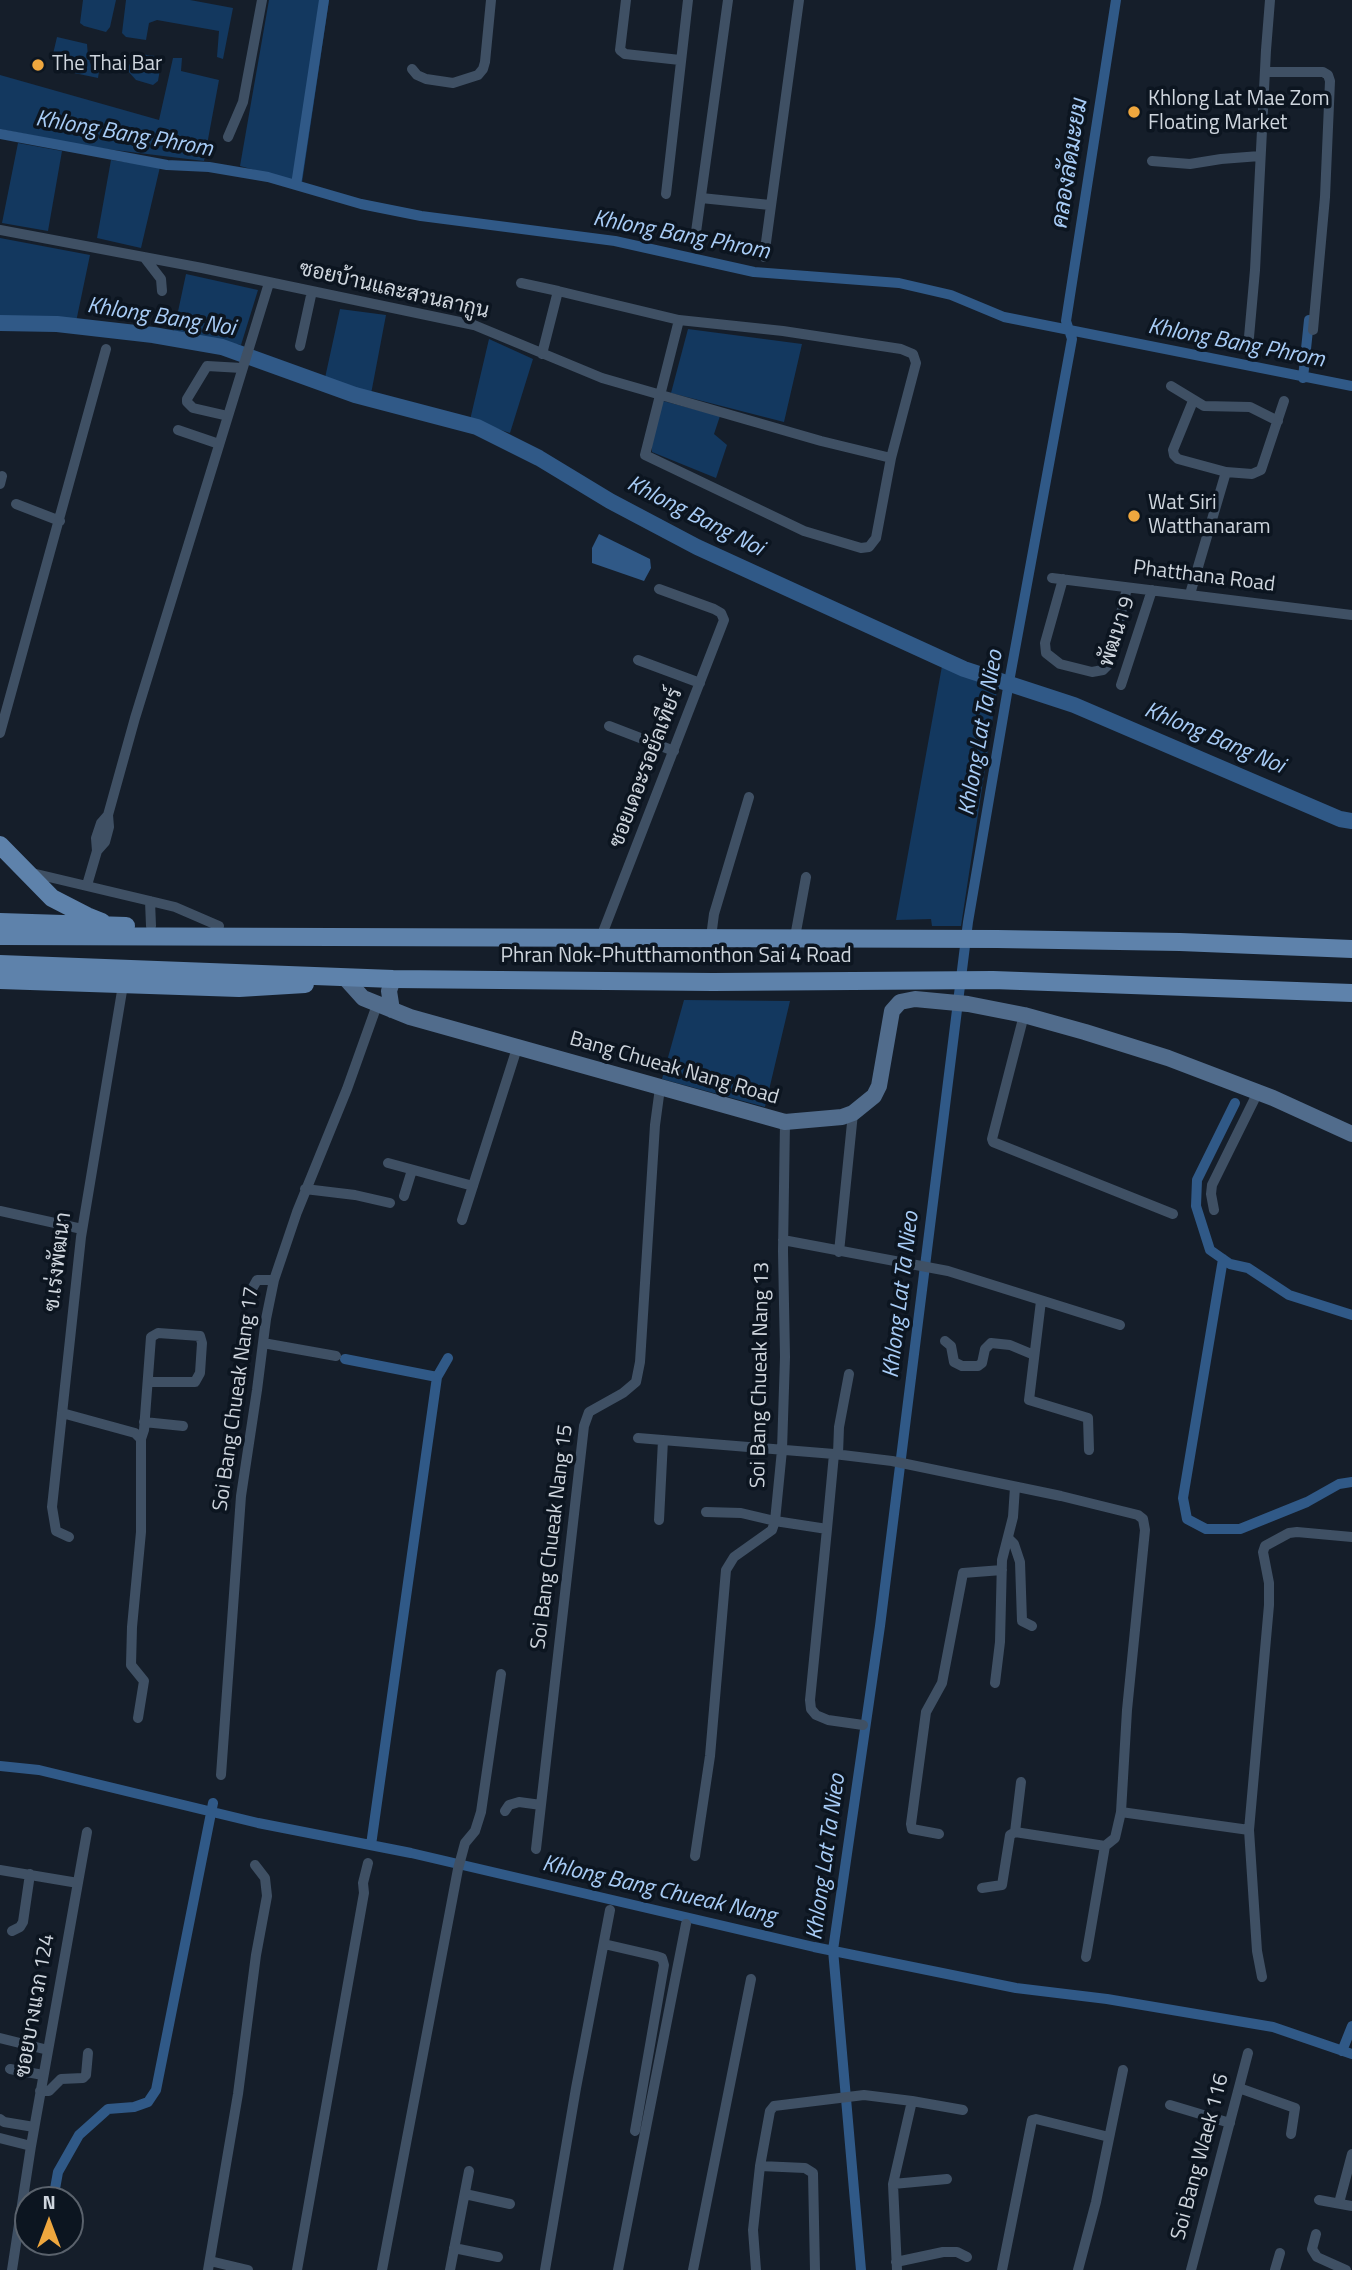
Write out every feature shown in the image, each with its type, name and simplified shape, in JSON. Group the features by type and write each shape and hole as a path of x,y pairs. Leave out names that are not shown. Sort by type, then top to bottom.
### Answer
{"main road":[{"path":"0,845 52,898 105,922 125,926"},
{"path":"0,922 365,930 451,939"},
{"name":"Phran Nok-Phutthamonthon Sai 4 Road","path":"0,936 929,938 1180,942 1352,949"},
{"name":"Phran Nok-Phutthamonthon Sai 4 Road","path":"0,964 345,978 699,982 993,980 1350,993"},
{"path":"0,980 263,988 300,985 325,977"}],"street":[{"path":"228,138 243,102 262,0"},
{"path":"412,69 426,79 453,83 478,75 485,62 491,0"},
{"path":"626,0 620,50 625,54 680,60"},
{"path":"666,194 688,0"},
{"path":"696,232 728,0"},
{"path":"764,257 799,0"},
{"path":"1249,337 1270,0"},
{"path":"1266,72 1323,72 1328,75 1330,81 1325,197 1313,330"},
{"path":"1152,161 1190,164 1260,156"},
{"path":"701,198 770,205"},
{"name":"ซอยบ้านและสวนลากูน","path":"0,230 474,325 602,378 821,441 891,458"},
{"path":"144,257 161,279 162,291"},
{"path":"87,886 97,851 105,842 109,827 108,815 243,363 270,283"},
{"path":"522,283 679,320 783,331 909,351 913,354 916,363 891,458 876,538 869,547 804,531 645,455 679,320"},
{"path":"300,345 312,291"},
{"path":"542,354 558,291"},
{"path":"0,733 106,349"},
{"path":"228,416 193,408 187,399 207,366 243,363"},
{"path":"1171,386 1193,401 1215,408 1250,407 1278,421"},
{"path":"1193,401 1173,450 1178,459 1226,472 1252,474 1261,470 1284,401"},
{"path":"178,430 219,444"},
{"path":"1190,594 1226,472"},
{"path":"16,504 60,520"},
{"name":"Phatthana Road","path":"1127,587 1109,664 1103,670 1091,672 1060,664 1046,653 1045,643 1058,579 1190,594 1352,615"},
{"name":"ซอยเดอะรอยัลเทียร์","path":"601,937 724,620 721,612 659,589"},
{"name":"พัฒนา 9","path":"1121,685 1152,590"},
{"path":"638,660 700,683"},
{"path":"610,726 674,751"},
{"path":"712,937 714,914 749,797"},
{"path":"26,871 175,908 219,926"},
{"path":"795,937 806,877"},
{"path":"150,901 151,926"},
{"name":"Bang Chueak Nang Road","path":"345,978 363,998 384,1007 785,1122 822,1120 853,1113"},
{"path":"384,1007 393,979"},
{"name":"ซ.เร่งพัฒนา","path":"69,1537 56,1531 53,1513 62,1413 82,1229 123,985"},
{"path":"839,1252 853,1113 874,1096 879,1086 892,1011 900,1002 915,999 946,1001 1024,1015 1168,1058 1258,1092 1352,1134"},
{"name":"Soi Bang Chueak Nang 17","path":"221,1775 241,1496 274,1280 305,1189 384,1007"},
{"path":"1024,1015 993,1142 1173,1214"},
{"path":"462,1220 518,1045"},
{"name":"Soi Bang Chueak Nang 15","path":"536,1849 584,1426 589,1412 623,1393 636,1382 640,1362 654,1138 660,1088"},
{"path":"1214,1210 1212,1185 1258,1092"},
{"name":"Soi Bang Chueak Nang 13","path":"775,1521 782,1450 785,1357 785,1122"},
{"path":"388,1163 473,1186"},
{"path":"404,1196 412,1170"},
{"path":"305,1189 355,1195 390,1203"},
{"path":"0,1211 82,1229"},
{"path":"783,1240 930,1267 981,1280 1120,1325"},
{"path":"252,1289 257,1280 274,1280"},
{"path":"1041,1301 1029,1400 1088,1418 1089,1450"},
{"path":"138,1718 144,1681 131,1665 132,1628 141,1532 141,1439 150,1342 153,1334 200,1336 200,1373 195,1382 148,1381"},
{"path":"945,1341 951,1346 954,1362 962,1367 978,1366 982,1363 985,1349 991,1343 1010,1345 1034,1355"},
{"path":"263,1343 336,1356"},
{"path":"849,1374 839,1427 810,1700 811,1709 816,1715 828,1720 863,1725"},
{"path":"62,1413 135,1433 141,1439"},
{"path":"144,1422 183,1426"},
{"path":"638,1438 892,1461 1138,1515 1145,1525 1127,1710 1121,1812 1115,1838 1105,1846 1086,1957"},
{"path":"659,1520 663,1440"},
{"path":"995,1682 1000,1642 1003,1550 1013,1517 1016,1487"},
{"path":"706,1512 741,1513 827,1529"},
{"path":"695,1856 710,1756 726,1570 734,1557 772,1530 775,1521"},
{"path":"1262,1977 1257,1951 1249,1830 1269,1605 1265,1546 1297,1532 1352,1537"},
{"path":"1008,1538 1014,1544 1020,1562 1023,1621 1032,1626"},
{"path":"939,1834 912,1829 911,1824 926,1712 942,1683 963,1573 1002,1570"},
{"path":"382,2270 462,1853 465,1843 475,1831 481,1812 501,1674"},
{"path":"1015,1832 1021,1782"},
{"path":"505,1811 509,1805 519,1802 541,1805"},
{"path":"1121,1812 1249,1830"},
{"name":"ซอยบางแวก 124","path":"12,2270 40,2091 87,1832"},
{"path":"982,1888 1002,1885 1010,1835 1015,1832 1105,1846"},
{"path":"297,2270 365,1893 363,1883 368,1863"},
{"path":"248,2270 209,2266 267,1896 265,1878 255,1865"},
{"path":"0,1871 78,1883"},
{"path":"12,1931 23,1922 30,1874"},
{"path":"545,2270 610,1910"},
{"path":"618,2270 686,1924"},
{"path":"604,1944 662,1958 664,1965 635,2131"},
{"path":"693,2270 751,1979"},
{"path":"0,2038 48,2050"},
{"path":"40,2091 49,2091 61,2079 83,2078 86,2075 88,2053"},
{"name":"Soi Bang Waek 116","path":"1191,2270 1248,2053"},
{"path":"10,2069 43,2075"},
{"path":"1078,2270 1123,2070"},
{"path":"1239,2088 1295,2108 1291,2134"},
{"path":"756,2270 753,2230 760,2166 770,2111 774,2106 864,2095 963,2110"},
{"path":"912,2101 893,2184 897,2266 943,2252 957,2252 967,2257"},
{"path":"1170,2105 1230,2123"},
{"path":"0,2119 34,2127"},
{"path":"1002,2270 1032,2120 1109,2137"},
{"path":"0,2138 31,2146"},
{"path":"1339,2203 1352,2154"},
{"path":"760,2166 805,2168 813,2173 815,2270"},
{"path":"450,2270 469,2171"},
{"path":"893,2184 947,2179"},
{"path":"465,2194 510,2204"},
{"path":"1319,2200 1352,2206"},
{"path":"1316,2234 1312,2249 1321,2265 1346,2270"},
{"path":"454,2248 498,2257"},
{"path":"1275,2270 1280,2253"}],"shaded area":[{"path":"83,0 116,0 110,27 106,32 80,23"},
{"path":"126,0 190,0 233,8 223,59 217,57 219,31 157,20 149,23 146,40 126,37 122,33"},
{"path":"269,0 329,0 302,183 240,166"},
{"path":"57,37 87,44 91,65 99,71 98,78 74,73 77,60 53,54"},
{"path":"134,55 162,57 158,81 153,85 136,80 127,70"},
{"path":"173,58 182,58 181,71 219,80 204,161 90,147 0,129 0,75 159,120"},
{"path":"18,143 62,151 48,231 2,223"},
{"path":"111,160 160,167 141,248 97,238"},
{"path":"0,238 90,255 76,322 0,320"},
{"path":"186,274 258,290 241,345 173,335"},
{"path":"340,309 386,315 371,394 325,378"},
{"path":"688,329 802,344 784,422 671,393"},
{"path":"489,339 533,359 510,433 470,420"},
{"path":"663,401 720,416 714,434 727,445 716,478 652,452"},
{"path":"599,534 650,559 651,568 644,581 592,563 592,548"},
{"path":"942,666 997,690 961,926 932,926 931,919 896,920"},
{"path":"684,1000 790,1001 765,1107 662,1079"}],"waterway":[{"path":"296,185 324,0"},
{"name":"Khlong Lat Ta Nieo","path":"861,2270 833,1950 880,1626 968,922 1072,339 1066,321 1116,0"},
{"name":"Khlong Bang Phrom","path":"0,134 167,165 209,167 268,177 361,204 421,216 615,241 754,272 899,283 951,295 1004,317 1352,386"},
{"path":"1303,378 1309,320"},
{"name":"Khlong Bang Noi","path":"0,323 57,324 153,335 222,347 355,395 477,427 539,458 610,501 697,547 964,669 1074,705 1340,819 1352,821"},
{"path":"1235,1103 1197,1180 1196,1206 1210,1250 1230,1264 1248,1268 1289,1295 1352,1315"},
{"path":"1223,1259 1183,1498 1187,1519 1206,1529 1240,1529 1307,1502 1339,1484 1352,1482"},
{"path":"371,1845 437,1377 448,1358"},
{"path":"345,1359 437,1377"},
{"name":"Khlong Bang Chueak Nang","path":"0,1766 39,1770 258,1823 411,1853 814,1947 1016,1988 1107,1999 1273,2027 1352,2054"},
{"path":"56,2186 58,2172 79,2135 108,2109 134,2107 148,2102 156,2090 213,1803"},
{"path":"1342,2051 1352,2026"}],"place":[{"name":"The Thai Bar","path":"38,65"},
{"name":"Khlong Lat Mae Zom Floating Market","path":"1134,112"},
{"name":"Wat Siri Watthanaram","path":"1134,516"}],"water label":[{"name":"คลองลัดมะยม","path":"1071,163"}]}
